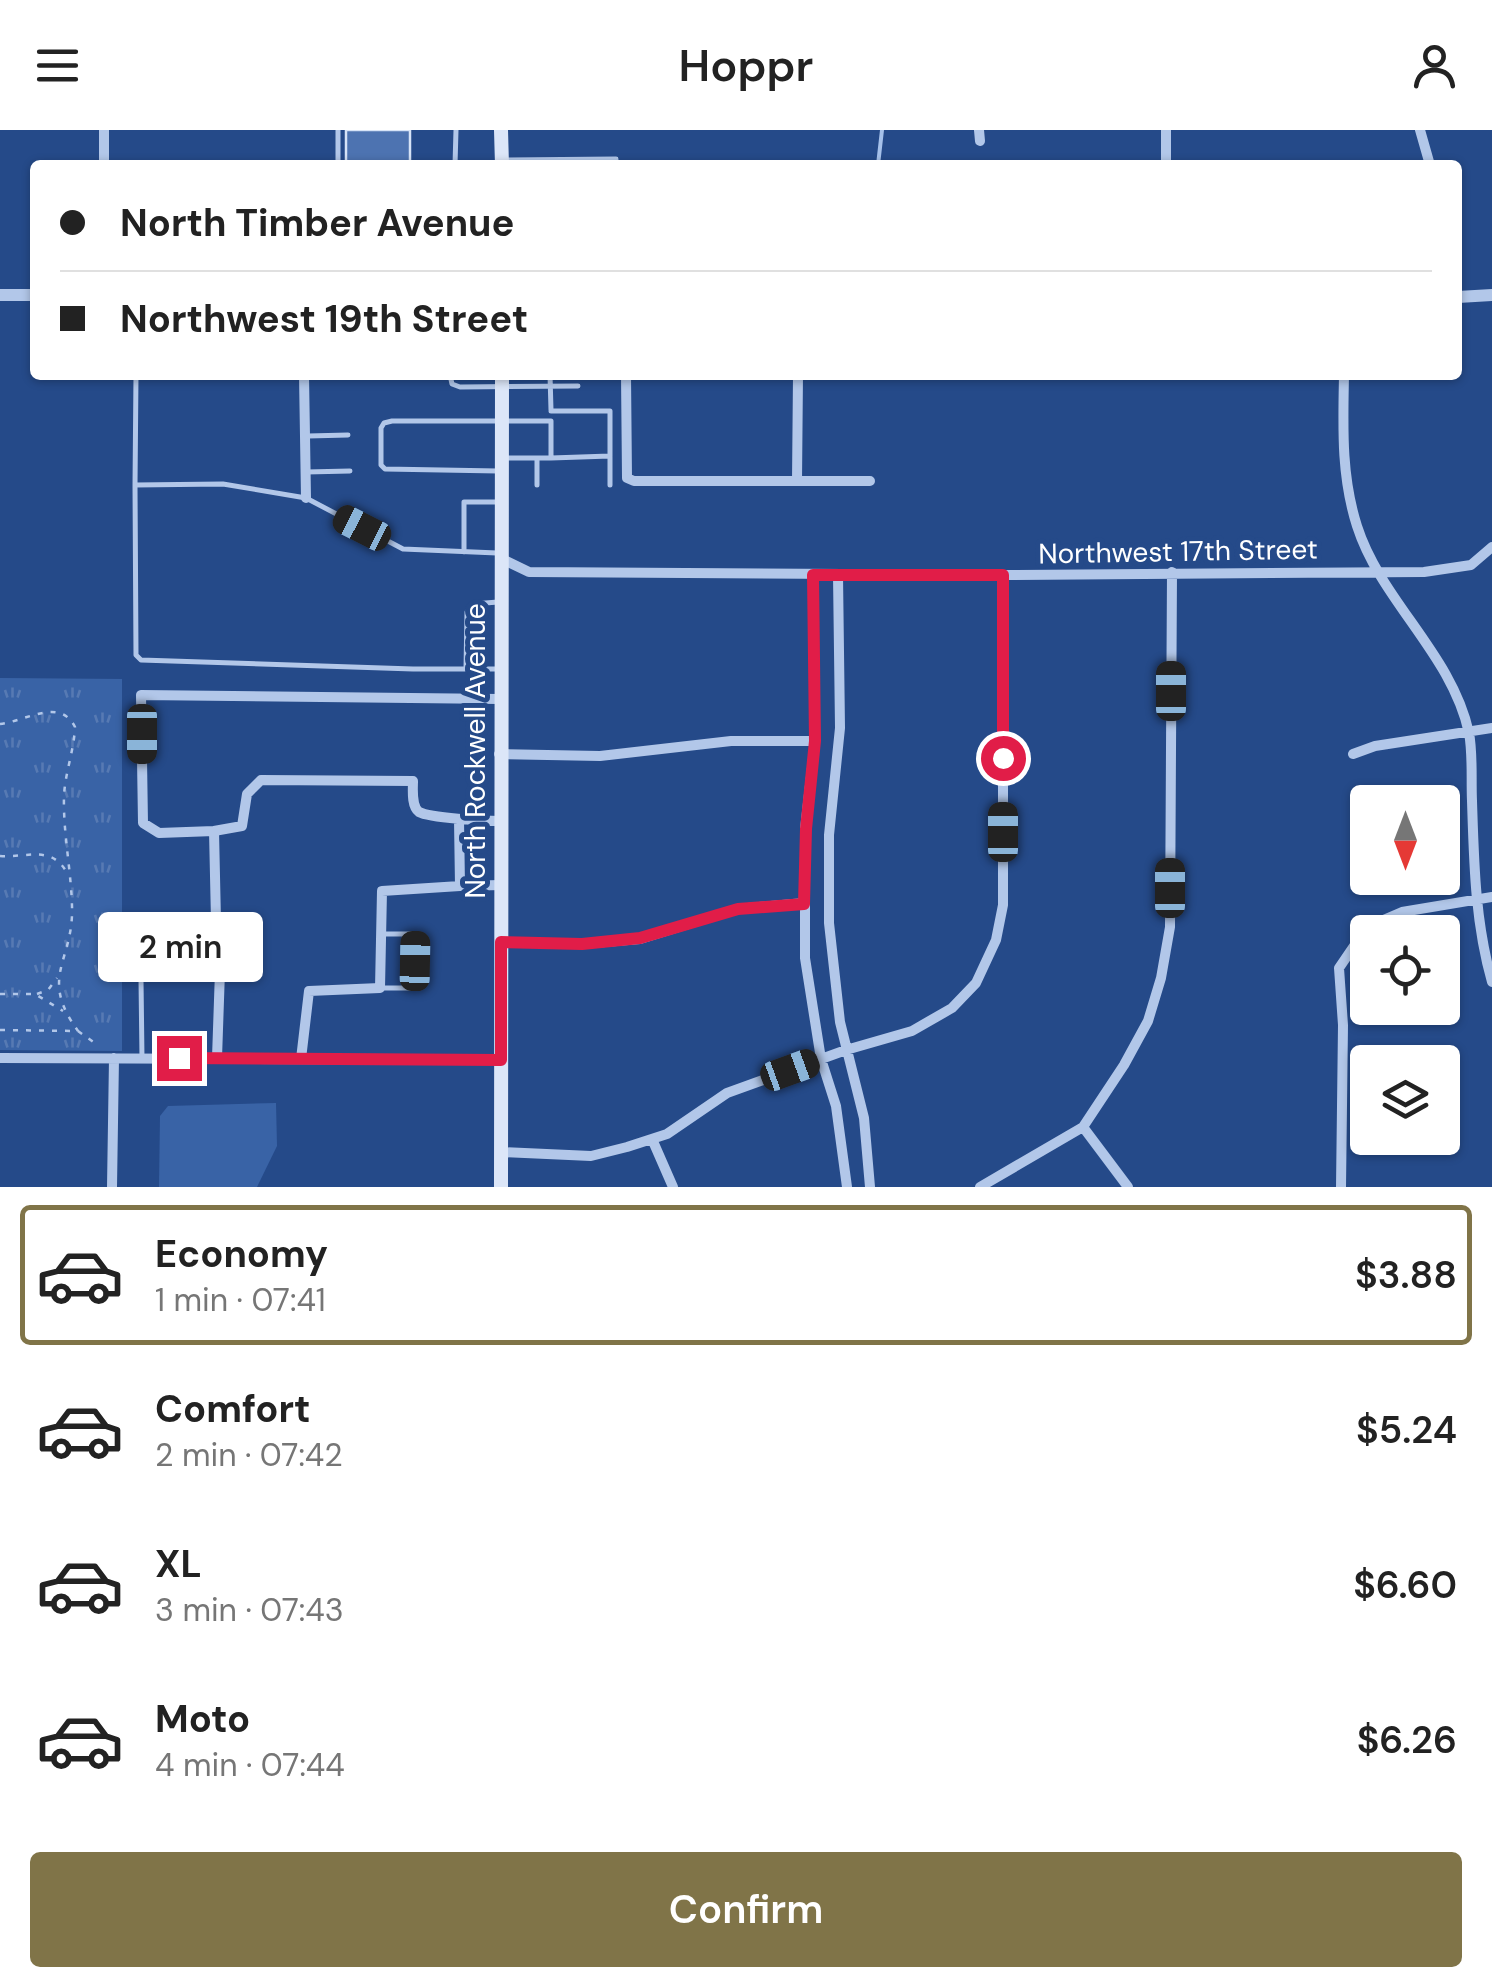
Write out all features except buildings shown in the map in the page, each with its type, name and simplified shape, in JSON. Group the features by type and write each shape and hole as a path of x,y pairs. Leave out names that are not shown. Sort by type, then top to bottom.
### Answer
{"main road":[{"path":"502,130 502,160"},
{"name":"North Rockwell Avenue","path":"501,1187 502,381"}],"street":[{"path":"104,130 104,160"},
{"path":"1166,130 1166,160"},
{"path":"1420,130 1429,160"},
{"path":"0,295 30,295"},
{"path":"1462,297 1492,296"},
{"path":"304,380 306,498"},
{"path":"626,380 627,478 634,481 870,481"},
{"path":"797,481 798,380"},
{"path":"1344,380 1343,466 1358,528 1380,571 1446,674 1468,732 1475,898 1480,942 1492,982"},
{"name":"Northwest 17th Street","path":"500,556 529,572 1424,572 1472,565 1492,547"},
{"path":"980,1187 1083,1127 1148,1021 1170,927 1172,572"},
{"path":"813,575 815,741 806,829 805,958 821,1059 836,1106 848,1187"},
{"path":"838,575 840,728 829,835 829,923 840,1022 864,1118 870,1187"},
{"path":"501,1152 591,1156 652,1139 666,1134 727,1093 912,1031 952,1008 976,983 996,940 1003,905 1003,575"},
{"path":"500,699 142,695 143,824 160,833 242,826 247,794 261,780 413,780 418,811 459,820 500,822"},
{"path":"1352,754 1376,746 1492,728"},
{"path":"500,754 600,756 732,742 815,741"},
{"path":"459,820 460,886"},
{"path":"214,831 216,921 221,942 217,1058"},
{"path":"300,1059 310,991 380,988 382,890 500,885"},
{"path":"1341,1187 1343,1025 1338,968 1367,927 1402,912 1492,896"},
{"path":"501,942 582,944 640,938 738,909 804,904"},
{"path":"0,1058 110,1054 142,1058 501,1060"},
{"path":"110,1054 112,1187"},
{"path":"1083,1127 1128,1187"},
{"path":"652,1139 672,1187"}],"lane":[{"path":"338,130 338,160"},
{"path":"456,130 456,160"},
{"path":"590,160 616,160"},
{"path":"136,380 136,655 141,660 500,668"},
{"path":"452,380 455,386 502,381 578,386"},
{"path":"550,380 551,458"},
{"path":"551,411 610,411 610,485"},
{"path":"551,420 384,423 381,465 385,469 610,456"},
{"path":"305,436 348,435"},
{"path":"537,458 538,485"},
{"path":"306,472 350,471"},
{"path":"134,485 224,484 306,498 403,549 500,556"},
{"path":"464,552 464,502 500,502"},
{"path":"466,669 468,612 472,604 500,602"},
{"path":"380,934 416,934 415,988 380,988"},
{"path":"141,980 142,1058"}],"path":[{"path":"0,724 53,710 72,720 74,737 64,794 71,922 58,978 64,1012"},
{"path":"0,856 45,854 61,862 68,872"},
{"path":"0,994 35,994 48,990 58,978"},
{"path":"35,994 64,1012 78,1032 110,1054"},
{"path":"0,1030 78,1032"}],"green space":[{"path":"0,678 122,679 122,1051 0,1050"},
{"path":"276,1103 277,1146 257,1187 159,1187 160,1116 168,1106"}],"waterway":[{"path":"879,160 882,130"}],"route":[{"path":"179,1058 501,1060 501,942 582,944 640,938 738,909 804,904 806,829 815,741 813,575 1003,575 1003,758"}]}
